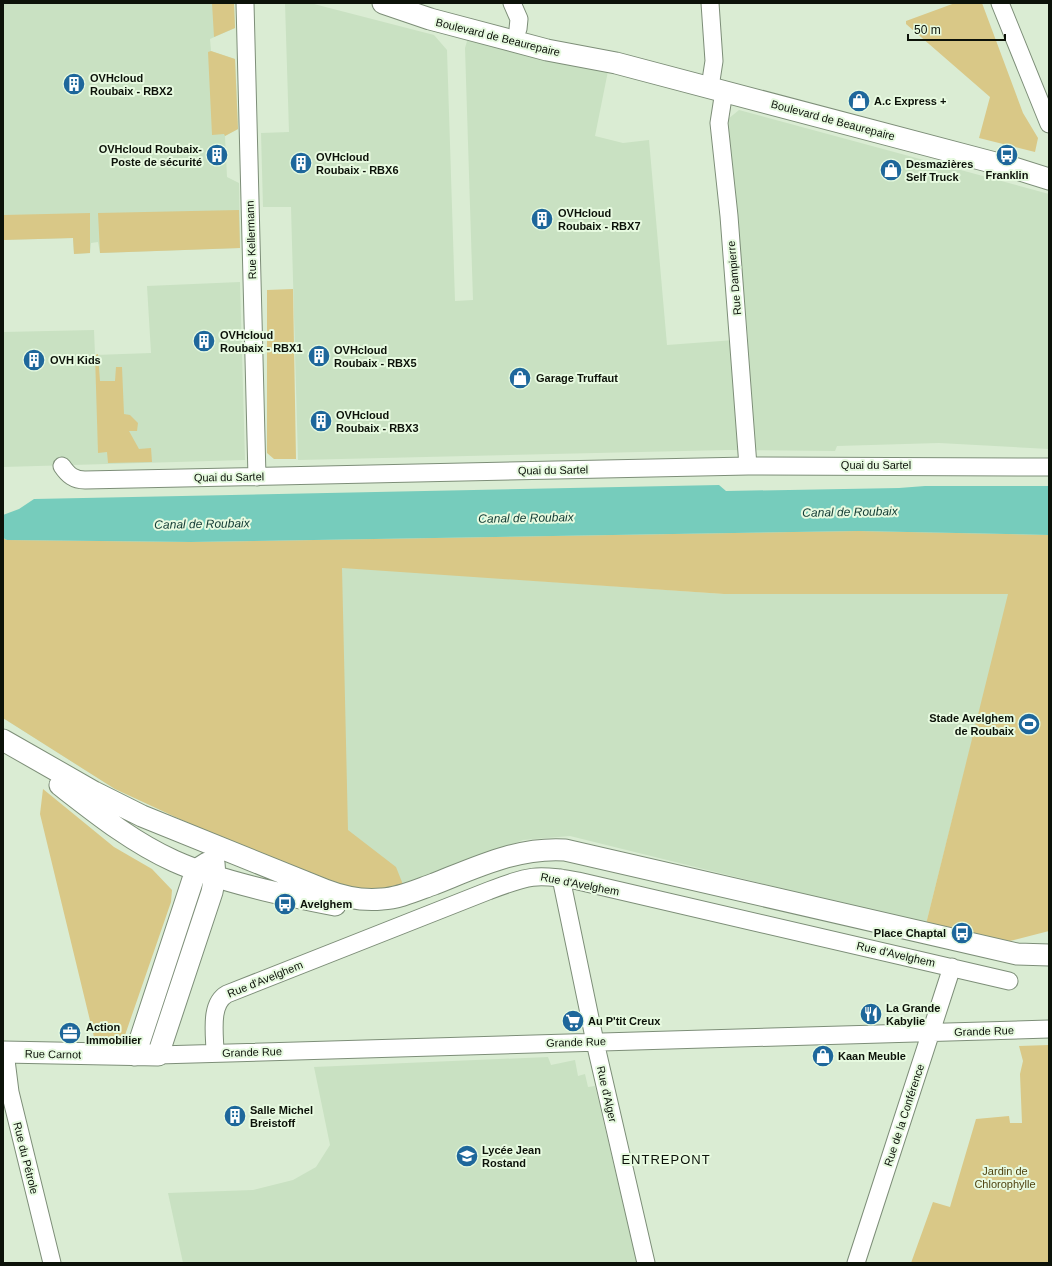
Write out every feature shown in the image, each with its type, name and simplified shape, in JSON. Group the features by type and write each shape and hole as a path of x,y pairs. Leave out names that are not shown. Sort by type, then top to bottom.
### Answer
{"main road":[{"name":"Boulevard de Beaurepaire","path":"383,3 423,17 516,35 562,41 616,63 1014,168 1049,179"},
{"name":"Boulevard de Beaurepaire","path":"413,3 516,35"},
{"path":"3,741 122,807 204,843 333,893 360,899 384,899"},
{"path":"3,741 84,804 135,840 174,861 209,869 322,903 355,909 370,908 389,903 420,889 510,855 543,849 565,850 1017,954 1049,955"},
{"path":"166,1054 206,912 209,869 204,843"},
{"path":"209,869 236,867 336,900 352,902 384,899 420,889"},
{"path":"135,1055 209,869"},
{"path":"990,947 1021,949 1049,945"},
{"name":"Rue Carnot","path":"4,1052 103,1055"},
{"name":"Grande Rue","path":"103,1055 166,1054"}],"street":[{"name":"Rue Kellermann","path":"245,3 257,477"},
{"path":"512,3 519,19 516,35"},
{"name":"Rue Dampierre","path":"710,3 719,123 731,238 748,466"},
{"path":"1000,3 1049,124"},
{"name":"Quai du Sartel","path":"62,466 69,475 79,480 748,466 1049,466"},
{"name":"Rue d'Avelghem","path":"215,1053 215,1010 219,999 227,994 518,879 541,875 560,878 1009,981"},
{"name":"Rue d'Alger","path":"560,878 595,1042 646,1263"},
{"name":"Rue de la Conférence","path":"856,1263 952,967"},
{"name":"Grande Rue","path":"166,1054 1049,1029"},
{"name":"Rue du Pétrole","path":"4,1052 10,1092 52,1263"}],"shaded area":[{"path":"3,3 234,3 235,28 210,39 211,51 235,59 238,129 225,136 227,177 239,183 240,248 100,253 98,242 91,243 90,253 74,254 73,238 3,240"},
{"path":"285,3 310,3 434,35 447,50 455,301 473,300 465,48 470,31 608,71 595,136 623,143 649,140 667,345 748,339 728,119 739,110 1049,194 1049,449 939,443 837,446 835,451 728,450 298,460 291,207 263,207 261,133 289,132"},
{"path":"240,282 245,460 3,467 3,332 94,330 95,355 151,353 147,286"},
{"path":"3,556 342,567 724,594 1009,594 926,924 570,836 523,840 404,887 115,789 3,718"},
{"name":"Lycée Jean Rostand","path":"548,1057 551,1065 575,1060 578,1076 585,1074 588,1087 595,1086 637,1263 183,1263 168,1193 253,1190 293,1180 316,1167 330,1145 314,1067"}],"green space":[{"path":"212,3 234,3 235,28 214,37"},
{"path":"955,3 982,3 1023,113 1038,138 1035,152 979,138 990,97 906,24 906,21"},
{"path":"211,51 235,59 238,129 225,136 224,134 212,135 208,52"},
{"path":"239,210 240,248 100,253 98,213"},
{"path":"90,213 90,253 74,254 73,238 3,240 3,215"},
{"path":"293,289 296,459 274,459 267,453 267,290"},
{"path":"98,354 100,381 115,381 116,367 122,367 124,414 130,415 138,423 137,431 129,431 139,449 151,448 152,462 108,463 107,452 98,453 95,355"},
{"path":"858,531 1049,535 1049,931 1010,941 926,924 1008,594 724,594 342,568 348,830 396,867 404,887 372,891 336,885 214,835 115,789 3,718 3,538 7,540 191,542"},
{"path":"43,789 114,847 152,869 172,890 171,902 124,1038 94,1037 40,814"},
{"name":"Jardin de Chlorophylle","path":"1049,1045 1049,1263 911,1263 933,1202 950,1207 976,1119 1009,1116 1010,1123 1022,1123 1020,1074 1023,1061 1019,1046"}],"water":[{"name":"Canal de Roubaix","path":"719,485 726,491 899,488 925,486 1049,486 1049,535 858,531 191,542 7,540 3,538 3,515 19,509 34,499"}],"place":[{"name":"OVHcloud Roubaix - RBX2","path":"74,84"},
{"name":"A.c Express +","path":"859,101"},
{"name":"OVHcloud Roubaix- Poste de sécurité","path":"217,155"},
{"name":"Franklin","path":"1007,155"},
{"name":"OVHcloud Roubaix - RBX6","path":"301,163"},
{"name":"Desmazières Self Truck","path":"891,170"},
{"name":"OVHcloud Roubaix - RBX7","path":"542,219"},
{"name":"OVHcloud Roubaix - RBX1","path":"204,341"},
{"name":"OVHcloud Roubaix - RBX5","path":"319,356"},
{"name":"OVH Kids","path":"34,360"},
{"name":"Garage Truffaut","path":"520,378"},
{"name":"OVHcloud Roubaix - RBX3","path":"321,421"},
{"name":"Stade Avelghem de Roubaix","path":"1029,724"},
{"name":"Avelghem","path":"285,904"},
{"name":"Place Chaptal","path":"962,933"},
{"name":"La Grande Kabylie","path":"871,1014"},
{"name":"Au P'tit Creux","path":"573,1021"},
{"name":"Action Immobilier","path":"70,1033"},
{"name":"Kaan Meuble","path":"823,1056"},
{"name":"Salle Michel Breistoff","path":"235,1116"},
{"name":"Lycée Jean Rostand","path":"467,1156"}],"district":[{"name":"ENTREPONT","path":"666,1159"}]}
